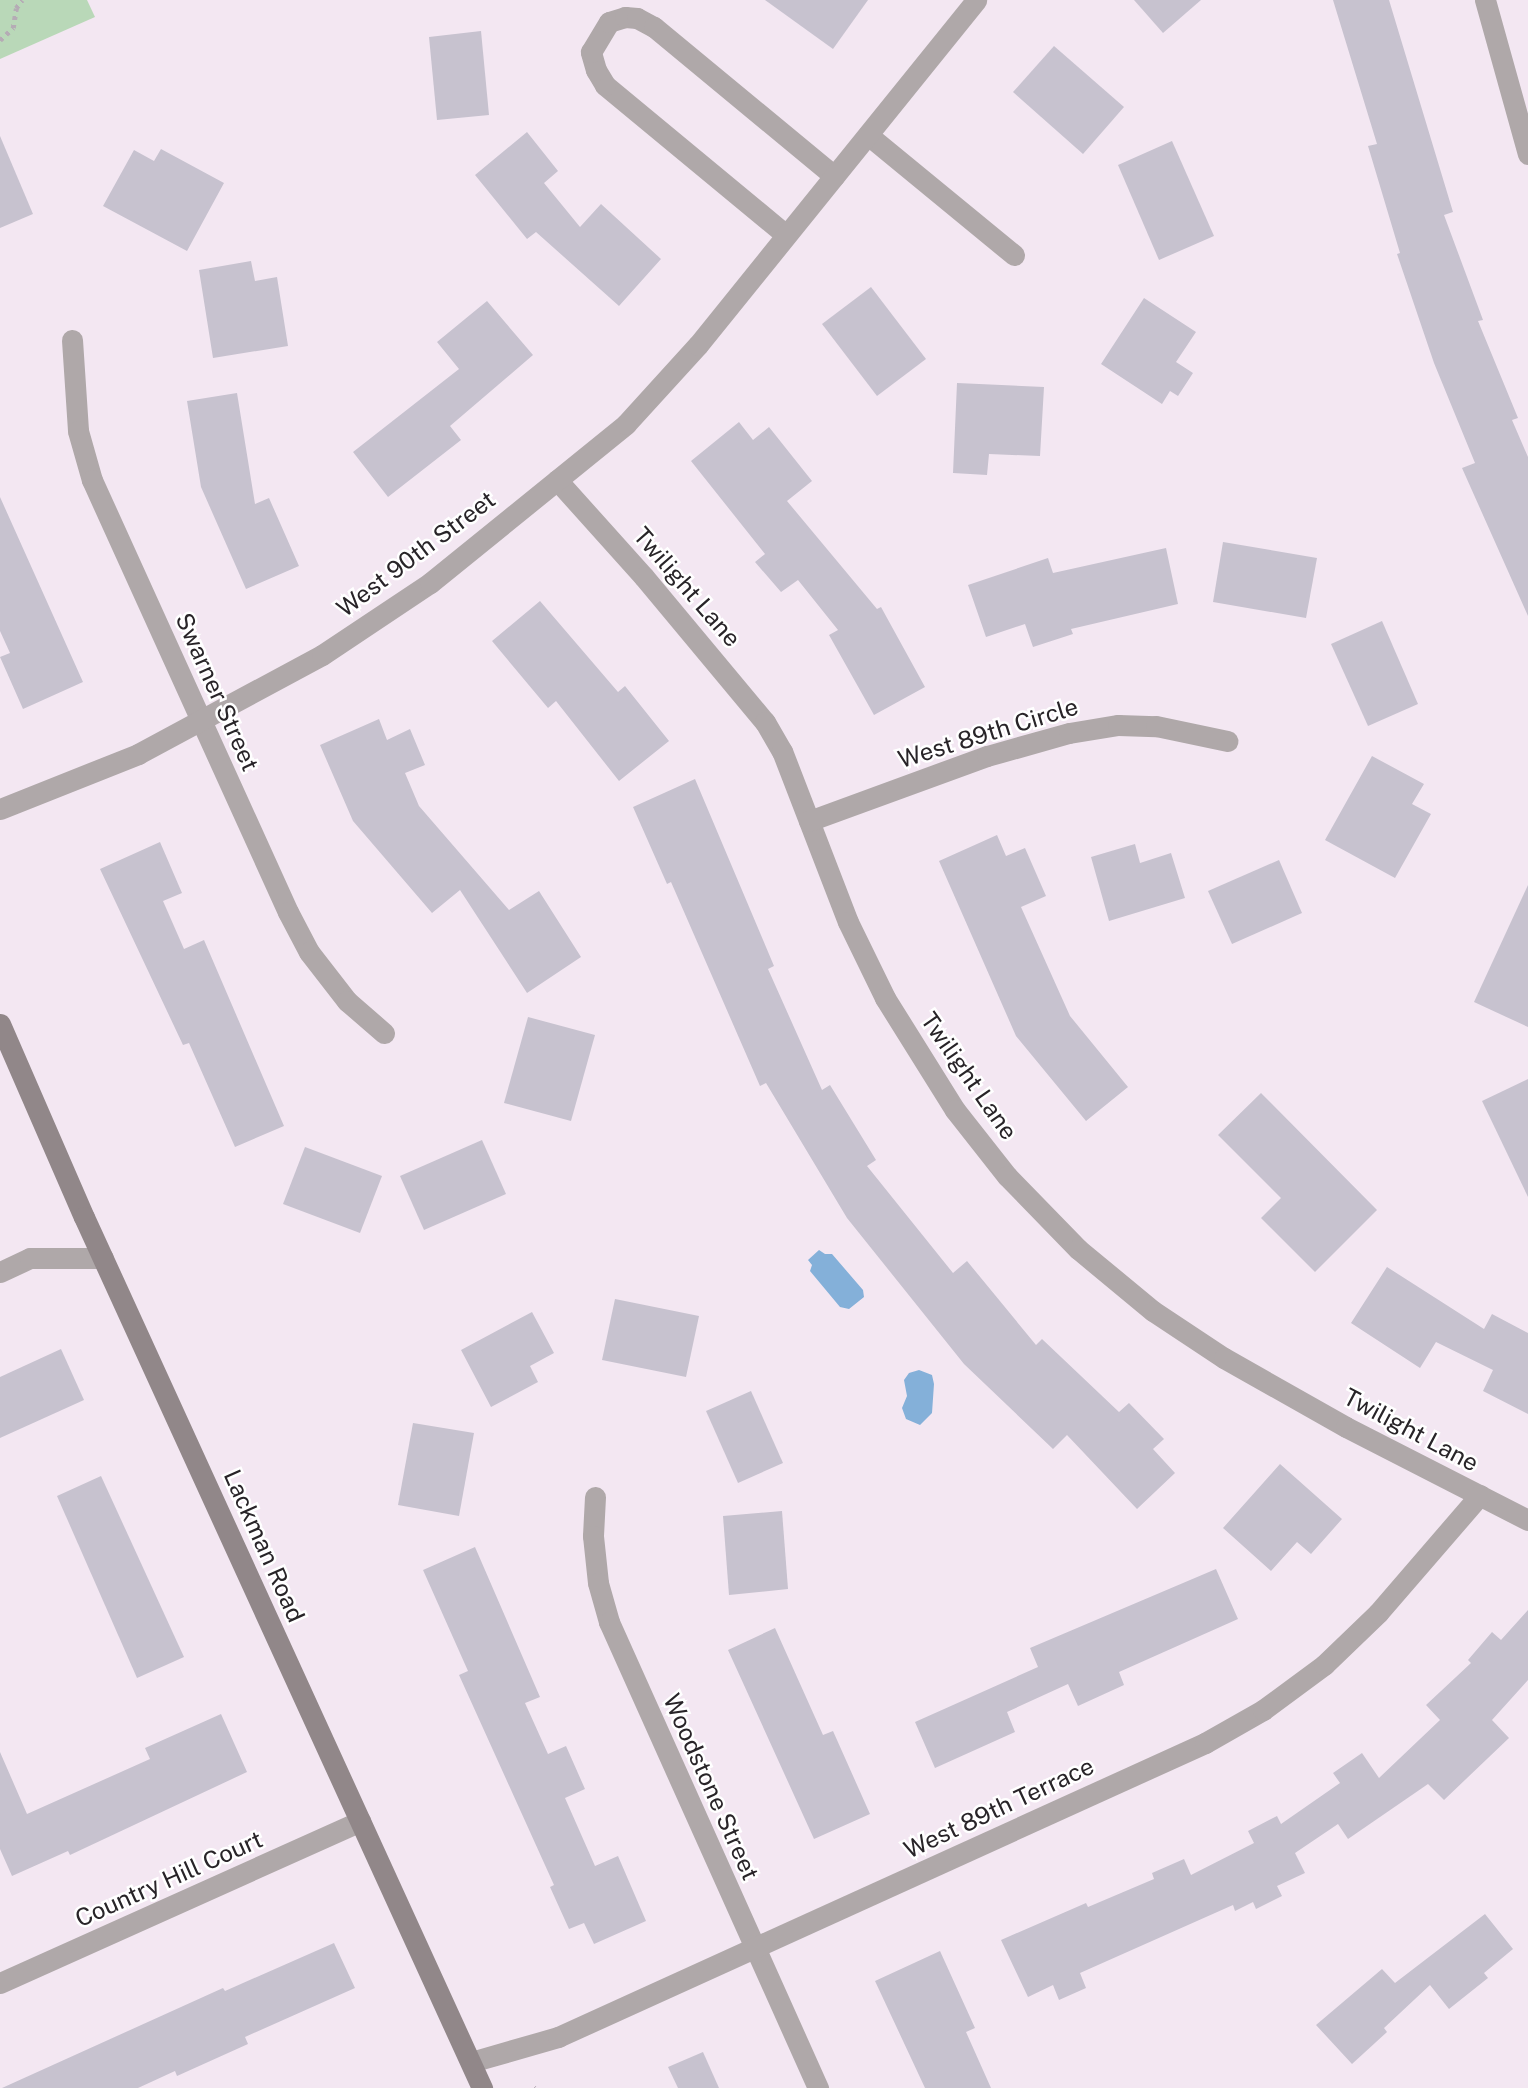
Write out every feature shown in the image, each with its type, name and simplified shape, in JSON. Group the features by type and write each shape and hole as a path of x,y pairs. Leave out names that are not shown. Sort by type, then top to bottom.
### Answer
{"main road":[{"name":"Lackman Road","path":"0,1024 103,1258 482,2088"}],"street":[{"name":"West 90th Street","path":"0,809 90,774 202,722 322,655 430,583 626,424 698,345 976,0"},
{"path":"1485,0 1528,154"},
{"path":"786,235 605,85 596,70 591,52 609,22 625,17 637,18 654,27 834,176"},
{"path":"868,135 1014,255"},
{"name":"Swarner Street","path":"72,340 78,431 92,480 309,952 347,1001 384,1033"},
{"name":"Twilight Lane","path":"557,480 644,577 765,722 782,751 848,922 885,998 955,1110 1007,1176 1078,1249 1153,1311 1224,1358 1346,1427 1528,1520"},
{"name":"West 89th Circle","path":"809,821 988,756 1069,733 1118,725 1156,726 1227,741"},
{"path":"0,1272 30,1258 103,1258"},
{"name":"West 89th Terrace","path":"471,2062 558,2037 1205,1743 1264,1710 1324,1665 1378,1613 1480,1496"},
{"name":"Woodstone Street","path":"595,1497 593,1535 598,1583 609,1622 818,2088"},
{"name":"Country Hill Court","path":"0,1983 360,1821"}],"path":[{"path":"0,40 13,28 16,8 22,0"}],"green space":[{"path":"0,0 87,0 95,17 0,59"}],"water":[{"path":"819,1250 832,1254 863,1290 864,1297 849,1309 840,1307 810,1271 812,1265 808,1260"},
{"path":"919,1370 932,1375 934,1384 932,1413 920,1425 906,1419 902,1408 907,1396 904,1380 909,1373"}],"building":[{"path":"765,0 868,0 833,49"},
{"path":"1134,0 1201,0 1163,33"},
{"path":"1333,0 1389,0 1453,212 1444,215 1483,320 1478,321 1518,418 1512,420 1528,457 1528,616 1462,468 1475,463 1434,363 1397,254 1400,253 1368,146 1377,144"},
{"path":"481,31 489,115 437,120 429,37"},
{"path":"1054,46 1124,107 1083,154 1013,92"},
{"path":"527,132 558,171 544,183 580,227 601,204 661,259 619,306 536,232 527,239 475,175"},
{"path":"0,136 33,214 0,228"},
{"path":"1172,141 1214,236 1159,260 1118,165"},
{"path":"161,149 224,183 187,251 103,206 134,150 154,161"},
{"path":"251,261 255,281 277,277 288,346 213,358 199,270"},
{"path":"871,287 926,359 877,396 822,324"},
{"path":"1144,298 1196,332 1176,362 1193,373 1178,396 1170,391 1162,404 1101,364"},
{"path":"487,301 533,355 450,426 461,440 388,497 353,452 459,369 437,342"},
{"path":"957,383 1044,387 1040,456 989,454 987,475 953,473"},
{"path":"237,393 255,504 269,498 299,566 246,589 201,487 187,401"},
{"path":"739,422 753,440 769,427 812,481 787,501 877,609 881,607 925,687 874,715 829,635 838,630 798,580 781,592 755,562 765,554 691,461"},
{"path":"0,497 83,682 23,709 0,657 10,653 0,631"},
{"path":"1223,542 1317,558 1306,618 1213,602"},
{"path":"1166,548 1178,604 1071,629 1073,634 1033,647 1025,624 986,637 968,585 1048,558 1053,573"},
{"path":"540,601 618,692 625,686 669,741 619,781 556,701 548,708 492,641"},
{"path":"1382,621 1418,704 1368,726 1331,644"},
{"path":"379,719 387,740 410,729 425,765 405,773 419,806 509,910 539,891 581,957 527,993 460,890 432,913 353,821 320,745"},
{"path":"1372,756 1424,784 1412,804 1431,814 1395,878 1325,840"},
{"path":"695,779 774,966 768,969 822,1090 830,1085 876,1160 867,1166 953,1273 967,1261 1036,1345 1042,1339 1119,1412 1129,1403 1164,1439 1153,1449 1175,1473 1137,1509 1067,1435 1053,1449 964,1364 847,1218 766,1083 760,1086 671,882 667,884 633,807"},
{"path":"997,835 1006,856 1025,848 1046,896 1021,907 1070,1016 1128,1087 1086,1121 1016,1036 939,861"},
{"path":"160,842 182,893 163,901 184,949 204,940 284,1126 235,1147 189,1043 183,1045 100,869"},
{"path":"1135,844 1140,863 1171,853 1185,898 1109,921 1091,857"},
{"path":"1279,860 1302,913 1232,944 1208,891"},
{"path":"1528,885 1528,1027 1474,1002"},
{"path":"528,1017 595,1035 571,1121 504,1103"},
{"path":"1528,1079 1528,1197 1482,1101"},
{"path":"1261,1093 1377,1210 1315,1272 1261,1218 1281,1198 1218,1135"},
{"path":"482,1140 506,1194 424,1230 400,1176"},
{"path":"305,1147 382,1176 360,1233 283,1204"},
{"path":"1387,1267 1484,1329 1492,1314 1528,1333 1528,1414 1483,1391 1493,1370 1436,1342 1420,1368 1351,1323"},
{"path":"615,1299 699,1316 686,1377 602,1360"},
{"path":"532,1312 554,1353 530,1366 538,1382 491,1407 461,1350"},
{"path":"61,1349 84,1400 0,1438 0,1377"},
{"path":"751,1391 783,1463 738,1483 706,1411"},
{"path":"413,1423 474,1433 459,1516 398,1505"},
{"path":"1280,1464 1342,1519 1311,1554 1297,1542 1271,1571 1223,1528"},
{"path":"101,1476 184,1657 137,1678 57,1496"},
{"path":"782,1511 788,1589 729,1595 723,1516"},
{"path":"475,1547 540,1697 525,1703 548,1754 566,1746 585,1789 565,1798 595,1866 618,1856 646,1921 594,1944 584,1923 569,1929 550,1887 554,1885 459,1675 468,1671 423,1570"},
{"path":"1216,1569 1238,1619 1119,1672 1124,1685 1078,1706 1068,1684 1007,1712 1015,1732 935,1768 915,1722 1038,1667 1030,1648"},
{"path":"1528,1610 1528,1680 1492,1720 1509,1738 1444,1800 1428,1784 1348,1839 1338,1824 1295,1853 1305,1873 1277,1886 1282,1896 1256,1909 1253,1902 1235,1911 1233,1905 1080,1973 1086,1988 1059,2000 1053,1985 1028,1997 1001,1940 1086,1903 1088,1907 1154,1879 1152,1873 1184,1859 1191,1875 1254,1843 1248,1831 1277,1816 1281,1824 1340,1783 1333,1773 1362,1753 1379,1778 1440,1720 1426,1705 1471,1663 1468,1660 1492,1632 1501,1640"},
{"path":"775,1628 823,1735 833,1731 870,1814 814,1839 728,1650"},
{"path":"221,1714 247,1772 70,1855 68,1851 12,1876 0,1849 0,1752 27,1814 150,1759 145,1748"},
{"path":"1485,1914 1513,1949 1484,1973 1488,1978 1449,2009 1430,1985 1384,2028 1387,2032 1352,2064 1316,2025 1382,1969 1395,1983"},
{"path":"334,1943 355,1988 245,2037 248,2044 177,2076 175,2071 138,2088 2,2088 223,1988 225,1991"},
{"path":"940,1951 975,2028 966,2032 991,2088 925,2088 875,1981"},
{"path":"703,2052 719,2088 678,2088 668,2067"}]}
